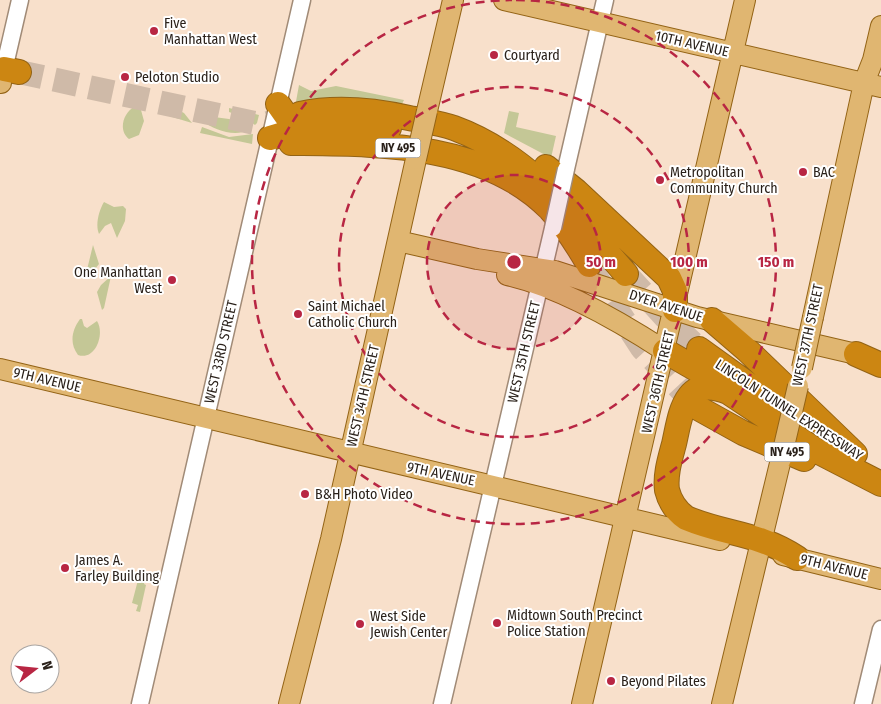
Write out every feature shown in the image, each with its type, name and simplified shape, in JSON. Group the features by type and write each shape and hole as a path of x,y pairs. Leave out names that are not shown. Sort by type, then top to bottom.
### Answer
{"highway":[{"path":"278,104 290,121 300,125 414,131 458,140 509,168"},
{"name":"NY 495","path":"300,114 330,109 366,110 454,128 500,150 509,168 550,209 573,239 589,265"},
{"path":"454,128 489,134 516,146 540,162 576,191 669,278 675,292 675,310"},
{"path":"280,141 290,132 368,134 411,138 467,150 489,162 509,168"},
{"name":"NY 495","path":"509,168 556,194 626,274"},
{"path":"712,320 748,351 855,454"},
{"name":"LINCOLN TUNNEL EXPRESSWAY","path":"699,349 759,393 881,469"},
{"path":"665,351 710,377 728,392 817,451 881,484"},
{"path":"856,354 881,357"},
{"path":"856,354 881,365"},
{"path":"728,392 716,388 706,388 697,390 686,400 667,473 668,493 676,509 686,518 760,544 777,545 797,558"},
{"name":"LINCOLN TUNNEL EXPRESSWAY","path":"698,408 743,433 846,477 881,484"}],"main road":[{"name":"WEST 34TH STREET","path":"289,704 325,564 453,0"},
{"name":"10TH AVENUE","path":"504,0 873,85"},
{"name":"WEST 36TH STREET","path":"582,704 627,518 745,0"},
{"name":"WEST 37TH STREET","path":"722,704 813,317 873,85 873,60 881,26"},
{"name":"DYER AVENUE","path":"398,241 856,354"},
{"name":"DYER AVENUE","path":"542,276 596,311 665,351"},
{"name":"9TH AVENUE","path":"0,369 627,518 760,544"},
{"name":"9TH AVENUE","path":"797,558 881,579"}],"street":[{"path":"6,79 20,0"},
{"name":"WEST 33RD STREET","path":"140,704 206,418 280,141 278,104 302,0"},
{"name":"WEST 35TH STREET","path":"442,704 605,0"},
{"path":"863,704 881,629"}],"green space":[{"path":"299,85 311,91 336,86 404,100 401,106 295,107"},
{"path":"134,107 141,110 144,121 139,135 129,139 124,131 123,122 127,113"},
{"path":"174,108 184,113 192,123 159,113"},
{"path":"229,108 259,115 257,123 255,125 244,117 229,112"},
{"path":"509,111 519,113 516,127 556,136 551,158 504,133"},
{"path":"204,118 229,119 247,125 249,129 238,133 225,132 203,121"},
{"path":"202,127 229,137 253,134 252,144 200,133"},
{"path":"104,202 114,207 123,206 126,209 125,221 117,238 111,223 105,226 99,234 98,218"},
{"path":"93,245 99,264 87,279 85,278"},
{"path":"111,276 102,310 97,292 101,285"},
{"path":"80,319 82,319 84,326 87,328 97,321 100,332 94,350 84,356 78,355 73,346 73,332"},
{"path":"145,571 147,571 144,584 146,585 140,612 136,611 138,605 132,603 138,580 143,581"}],"tunnel":[{"path":"19,72 255,123 268,123 296,115"},
{"path":"592,271 642,348 698,408"},
{"path":"626,274 668,320 699,349"}],"place":[{"name":"Five Manhattan West","path":"154,31"},
{"name":"Courtyard","path":"494,55"},
{"name":"Peloton Studio","path":"125,77"},
{"name":"BAC","path":"803,172"},
{"name":"Metropolitan Community Church","path":"660,180"},
{"name":"One Manhattan West","path":"172,280"},
{"name":"Saint Michael Catholic Church","path":"298,314"},
{"name":"B&H Photo Video","path":"305,494"},
{"name":"James A. Farley Building","path":"65,568"},
{"name":"Midtown South Precinct Police Station","path":"497,623"},
{"name":"West Side Jewish Center","path":"360,624"},
{"name":"Beyond Pilates","path":"611,681"}]}
